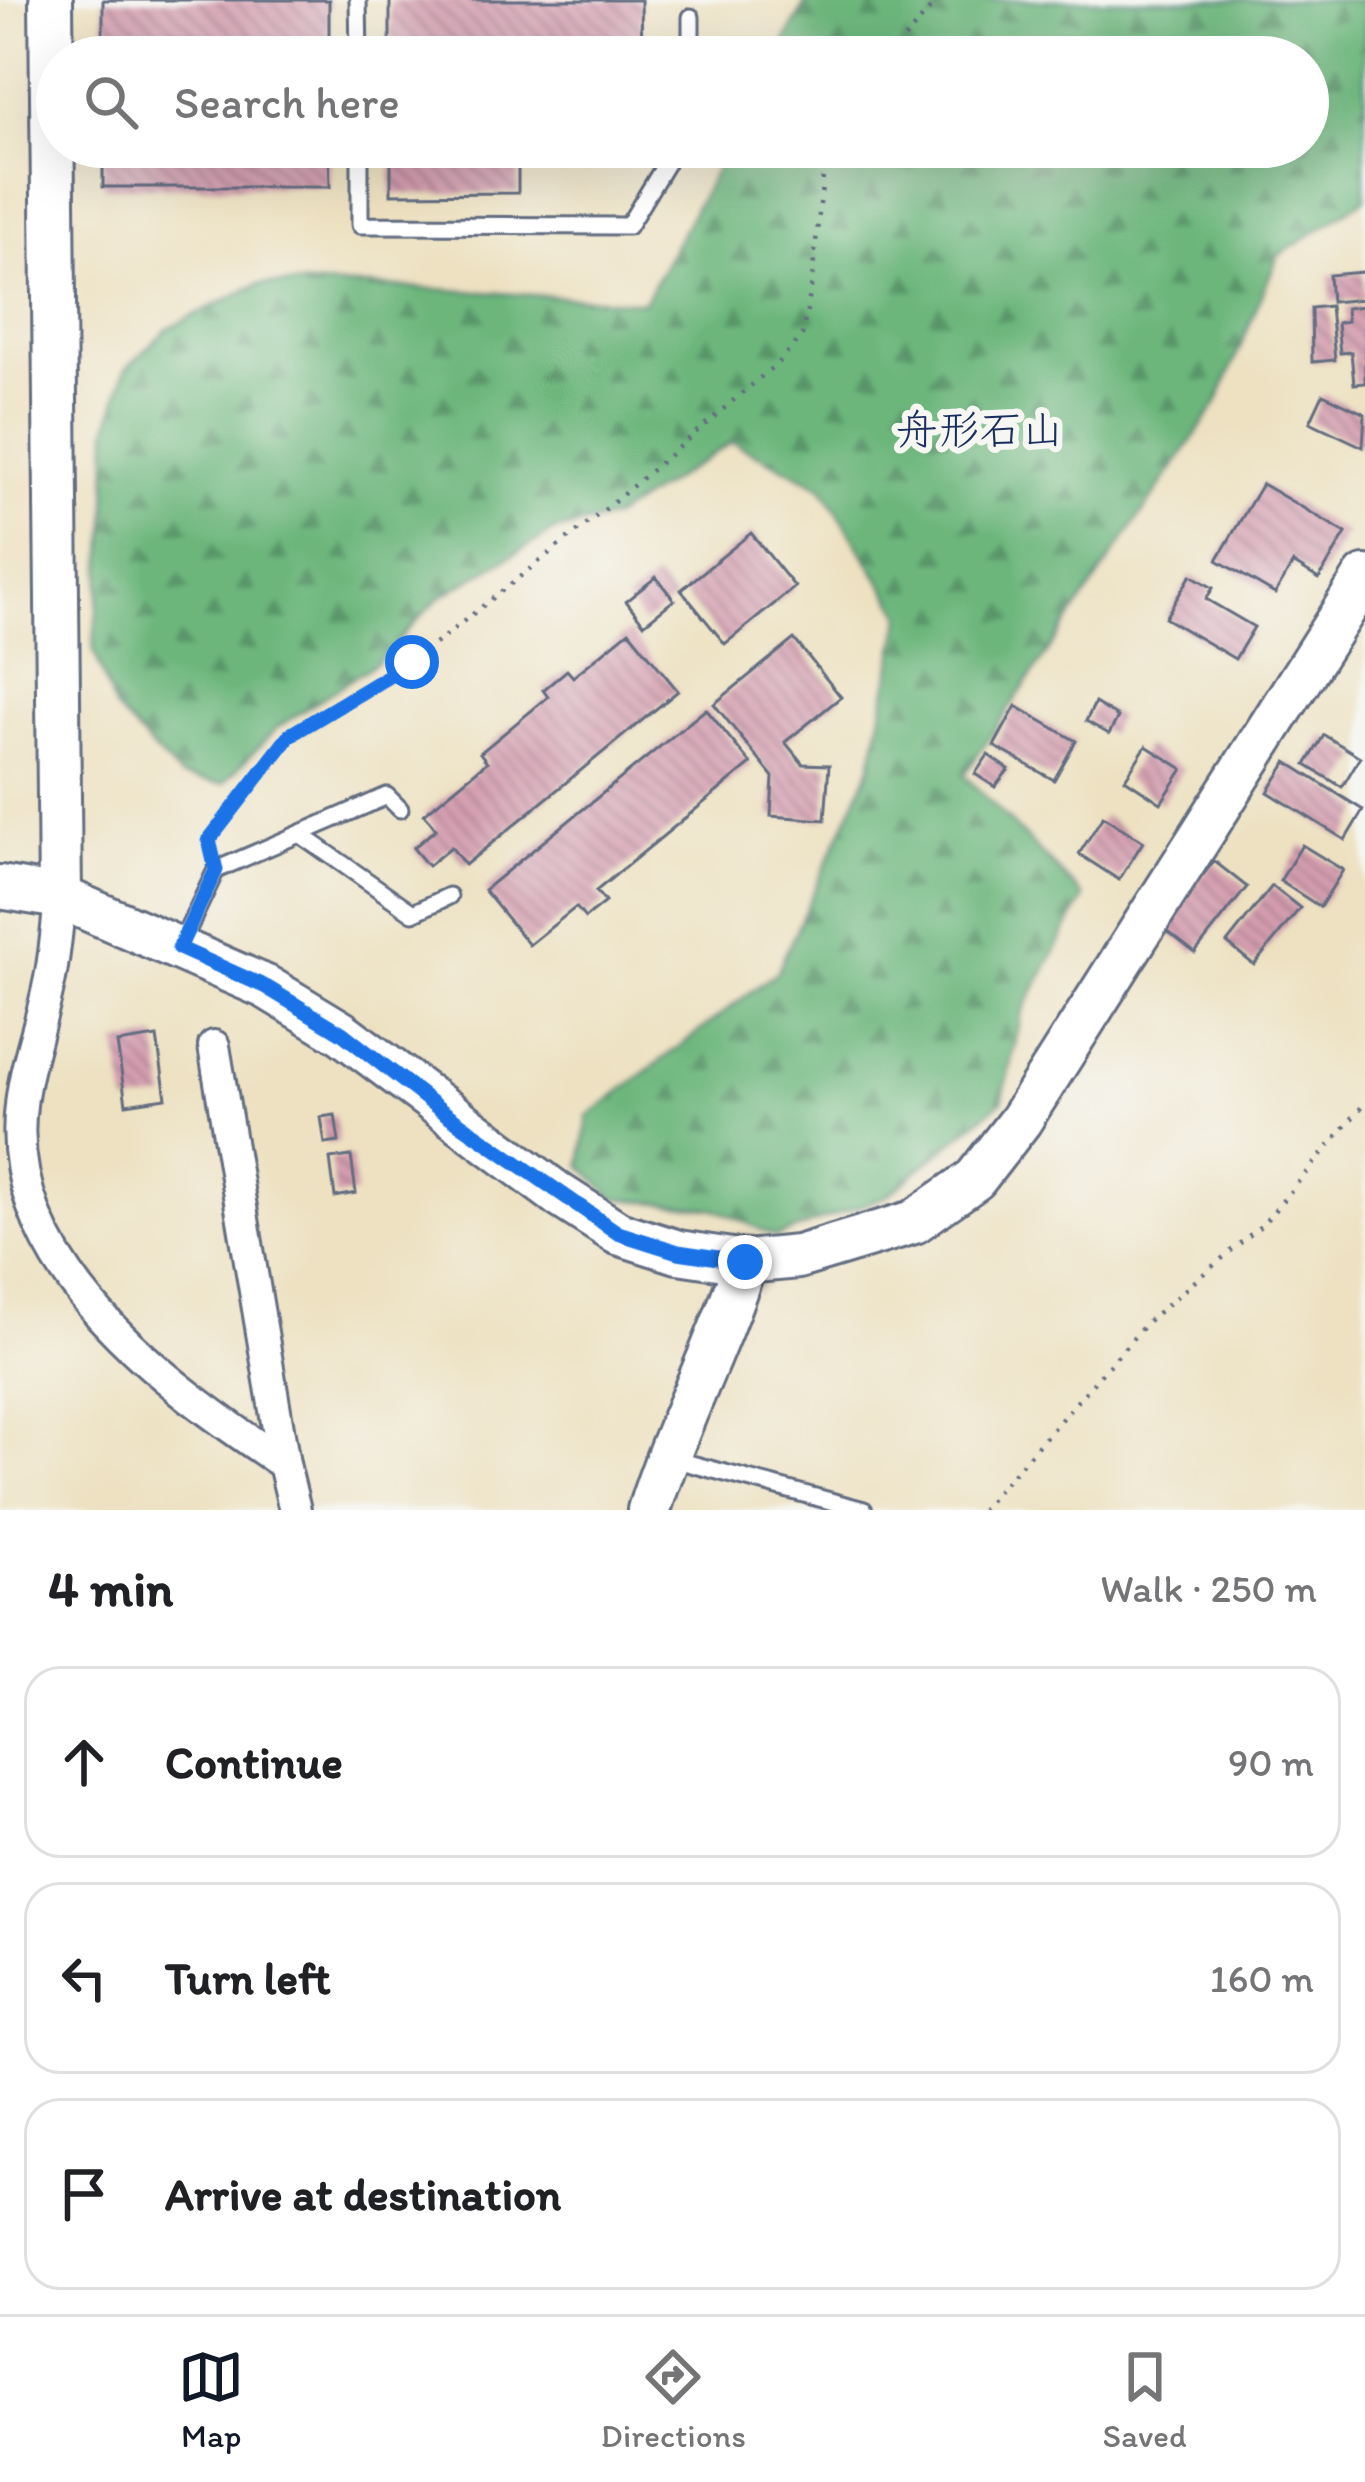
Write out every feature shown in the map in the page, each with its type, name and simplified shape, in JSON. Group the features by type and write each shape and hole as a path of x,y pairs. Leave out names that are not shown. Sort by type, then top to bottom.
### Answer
{"street":[{"path":"51,0 51,36"},
{"path":"53,168 60,897 49,985 21,1104 19,1150 41,1235 68,1278 115,1329 231,1428 284,1464"},
{"path":"0,887 60,897 266,987 342,1033 459,1123 618,1233 678,1252 745,1262 799,1257 914,1222 976,1179 1019,1121 1365,577"},
{"path":"214,1046 295,1510"},
{"path":"650,1510 666,1457 696,1395 745,1262"}],"lane":[{"path":"358,0 359,36"},
{"path":"691,17 691,36"},
{"path":"359,168 360,225 628,226 663,168"},
{"path":"179,948 216,870 388,796 400,809"},
{"path":"300,833 413,913 449,896"},
{"path":"666,1457 864,1510"}],"path":[{"path":"907,36 938,0"},
{"path":"216,870 209,840 290,735 412,662 608,507 781,360 802,335 826,168"},
{"path":"981,1510 1150,1319 1263,1223 1365,1103"}],"green space":[{"path":"807,0 1365,0 1365,199 1278,256 1217,403 964,775 1084,897 1022,1013 1002,1101 887,1196 776,1237 716,1209 613,1198 581,1165 588,1116 777,972 871,766 902,615 821,486 732,442 613,518 554,531 440,597 377,662 278,727 223,784 181,777 147,743 115,709 93,648 107,522 108,430 125,370 167,329 258,284 402,287 644,302 717,168 1329,168 1329,36 788,36"}],"building":[{"path":"103,0 329,0 329,36 103,36"},
{"path":"390,0 641,0 642,36 390,36"},
{"path":"103,168 330,168 330,187 103,187"},
{"path":"391,168 518,168 518,193 391,194"},
{"path":"1363,272 1365,299 1331,302 1329,275"},
{"path":"1330,306 1335,360 1312,362 1311,308"},
{"path":"1365,306 1365,383 1354,384 1351,352 1340,353 1337,323 1347,321 1346,308"},
{"path":"1323,394 1365,414 1363,447 1310,422"},
{"path":"1262,484 1346,533 1319,579 1293,563 1275,594 1217,560"},
{"path":"751,533 795,587 725,644 681,590"},
{"path":"1191,575 1213,588 1206,599 1254,627 1235,659 1165,618"},
{"path":"656,577 674,600 644,624 626,601"},
{"path":"629,631 678,691 465,865 451,847 428,866 413,848 436,829 424,814 487,762 480,753 548,697 543,690 567,670 573,677"},
{"path":"794,639 841,697 785,742 803,764 829,765 825,820 771,816 773,777 714,704"},
{"path":"1095,703 1118,717 1109,734 1086,721"},
{"path":"1016,706 1076,741 1054,780 994,746"},
{"path":"706,709 751,764 596,891 605,902 585,918 576,907 529,945 484,890"},
{"path":"1324,735 1360,757 1342,787 1306,765"},
{"path":"1146,746 1183,769 1161,803 1125,779"},
{"path":"988,755 1009,769 995,787 975,774"},
{"path":"1287,762 1363,810 1345,840 1268,792"},
{"path":"1103,816 1143,842 1119,880 1079,854"},
{"path":"1302,845 1343,870 1320,907 1280,881"},
{"path":"1214,861 1247,887 1195,953 1162,927"},
{"path":"1272,886 1300,908 1254,965 1227,943"},
{"path":"157,1037 166,1098 126,1104 117,1043"},
{"path":"335,1115 339,1142 325,1144 321,1117"},
{"path":"351,1156 356,1193 335,1197 330,1159"}],"district":[{"name":"舟形石山","path":"980,429"}],"route":[{"path":"412,662 290,735 256,775 209,840 216,870 179,948 266,987 342,1033 442,1111 618,1233 678,1252 745,1262"}]}
